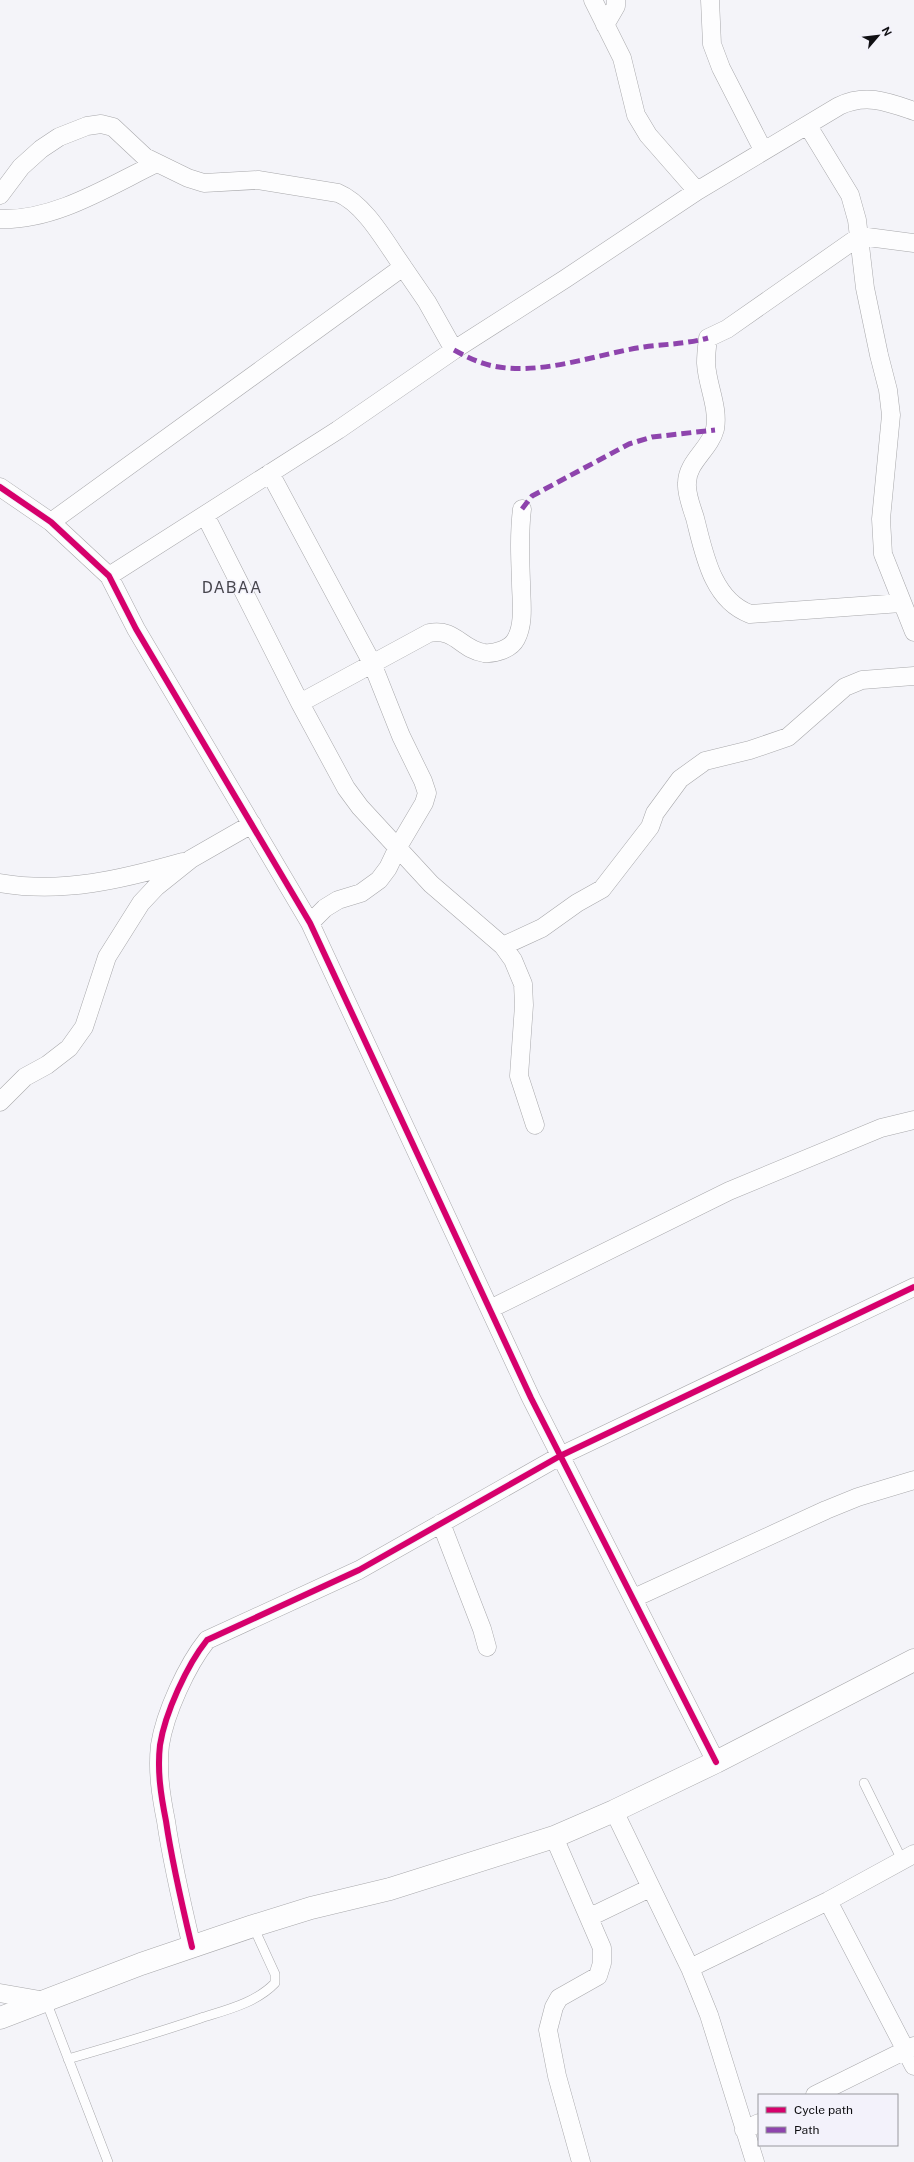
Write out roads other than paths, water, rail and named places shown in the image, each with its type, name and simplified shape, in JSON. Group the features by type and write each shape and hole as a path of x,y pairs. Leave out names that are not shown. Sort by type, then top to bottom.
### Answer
{"street":[{"path":"593,0 622,58 636,115 648,135 697,191"},
{"path":"605,25 616,6 616,0"},
{"path":"710,0 712,44 720,68 763,150"},
{"path":"109,576 338,430 454,350 565,279 697,191 763,150 852,100 878,100 914,111"},
{"path":"0,195 21,168 58,137 87,126 101,124 113,127 145,157 204,183 258,180 338,192 349,198 360,208 427,302 454,350"},
{"path":"808,126 850,195 860,236 865,288 878,355 888,390 891,415 881,519 883,554 914,632"},
{"path":"0,219 17,220 69,205 157,163"},
{"path":"901,602 750,614 739,610 728,601 715,582 704,552 686,482 692,466 715,430 715,410 706,363 708,338 727,329 860,236 914,242"},
{"path":"51,522 403,267"},
{"path":"270,473 372,663 401,736 423,781 427,793 424,803 398,847 388,868 379,880 361,893 338,900 324,908 310,923"},
{"path":"0,487 51,522 109,576 136,629 310,923 560,1456 634,1598 716,1762"},
{"path":"300,703 429,633 441,631 452,635 469,649 485,653 504,650 516,640 522,619 520,527 522,508"},
{"path":"205,515 300,703 346,788 431,884 503,946 513,960 523,984 524,1005 519,1076 535,1124"},
{"path":"503,946 542,928 577,903 602,889 650,827 655,812 680,779 705,761 750,750 788,737 845,687 862,680 914,676"},
{"path":"0,1102 25,1077 47,1065 70,1048 84,1027 107,957 141,903 156,888 192,859 252,824"},
{"path":"0,883 25,888 78,886 136,876 192,859"},
{"path":"490,1309 729,1191 881,1128 914,1120"},
{"path":"192,1947 172,1863 159,1780 160,1744 172,1704 194,1656 207,1640 359,1570 560,1456 914,1286"},
{"path":"634,1598 826,1510 858,1497 914,1480"},
{"path":"441,1524 482,1629 487,1647"},
{"path":"0,2018 141,1964 254,1926 311,1908 390,1889 554,1837 614,1811 912,1666"},
{"path":"614,1811 690,1968 709,2015 751,2126 754,2162"},
{"path":"554,1837 590,1917 602,1948 602,1963 598,1976 560,1998 554,2007 548,2030 557,2076 581,2162"},
{"path":"690,1968 828,1901 908,1857"},
{"path":"590,1917 650,1888"},
{"path":"817,2094 911,2054 828,1901"},
{"path":"0,1992 46,2001"}],"lane":[{"path":"864,1782 908,1857"},
{"path":"68,2059 160,2032 240,2005 267,1991 275,1983 275,1974 254,1926"},
{"path":"46,2001 108,2162"}],"district":[{"name":"DABAA","path":"232,587"}]}
